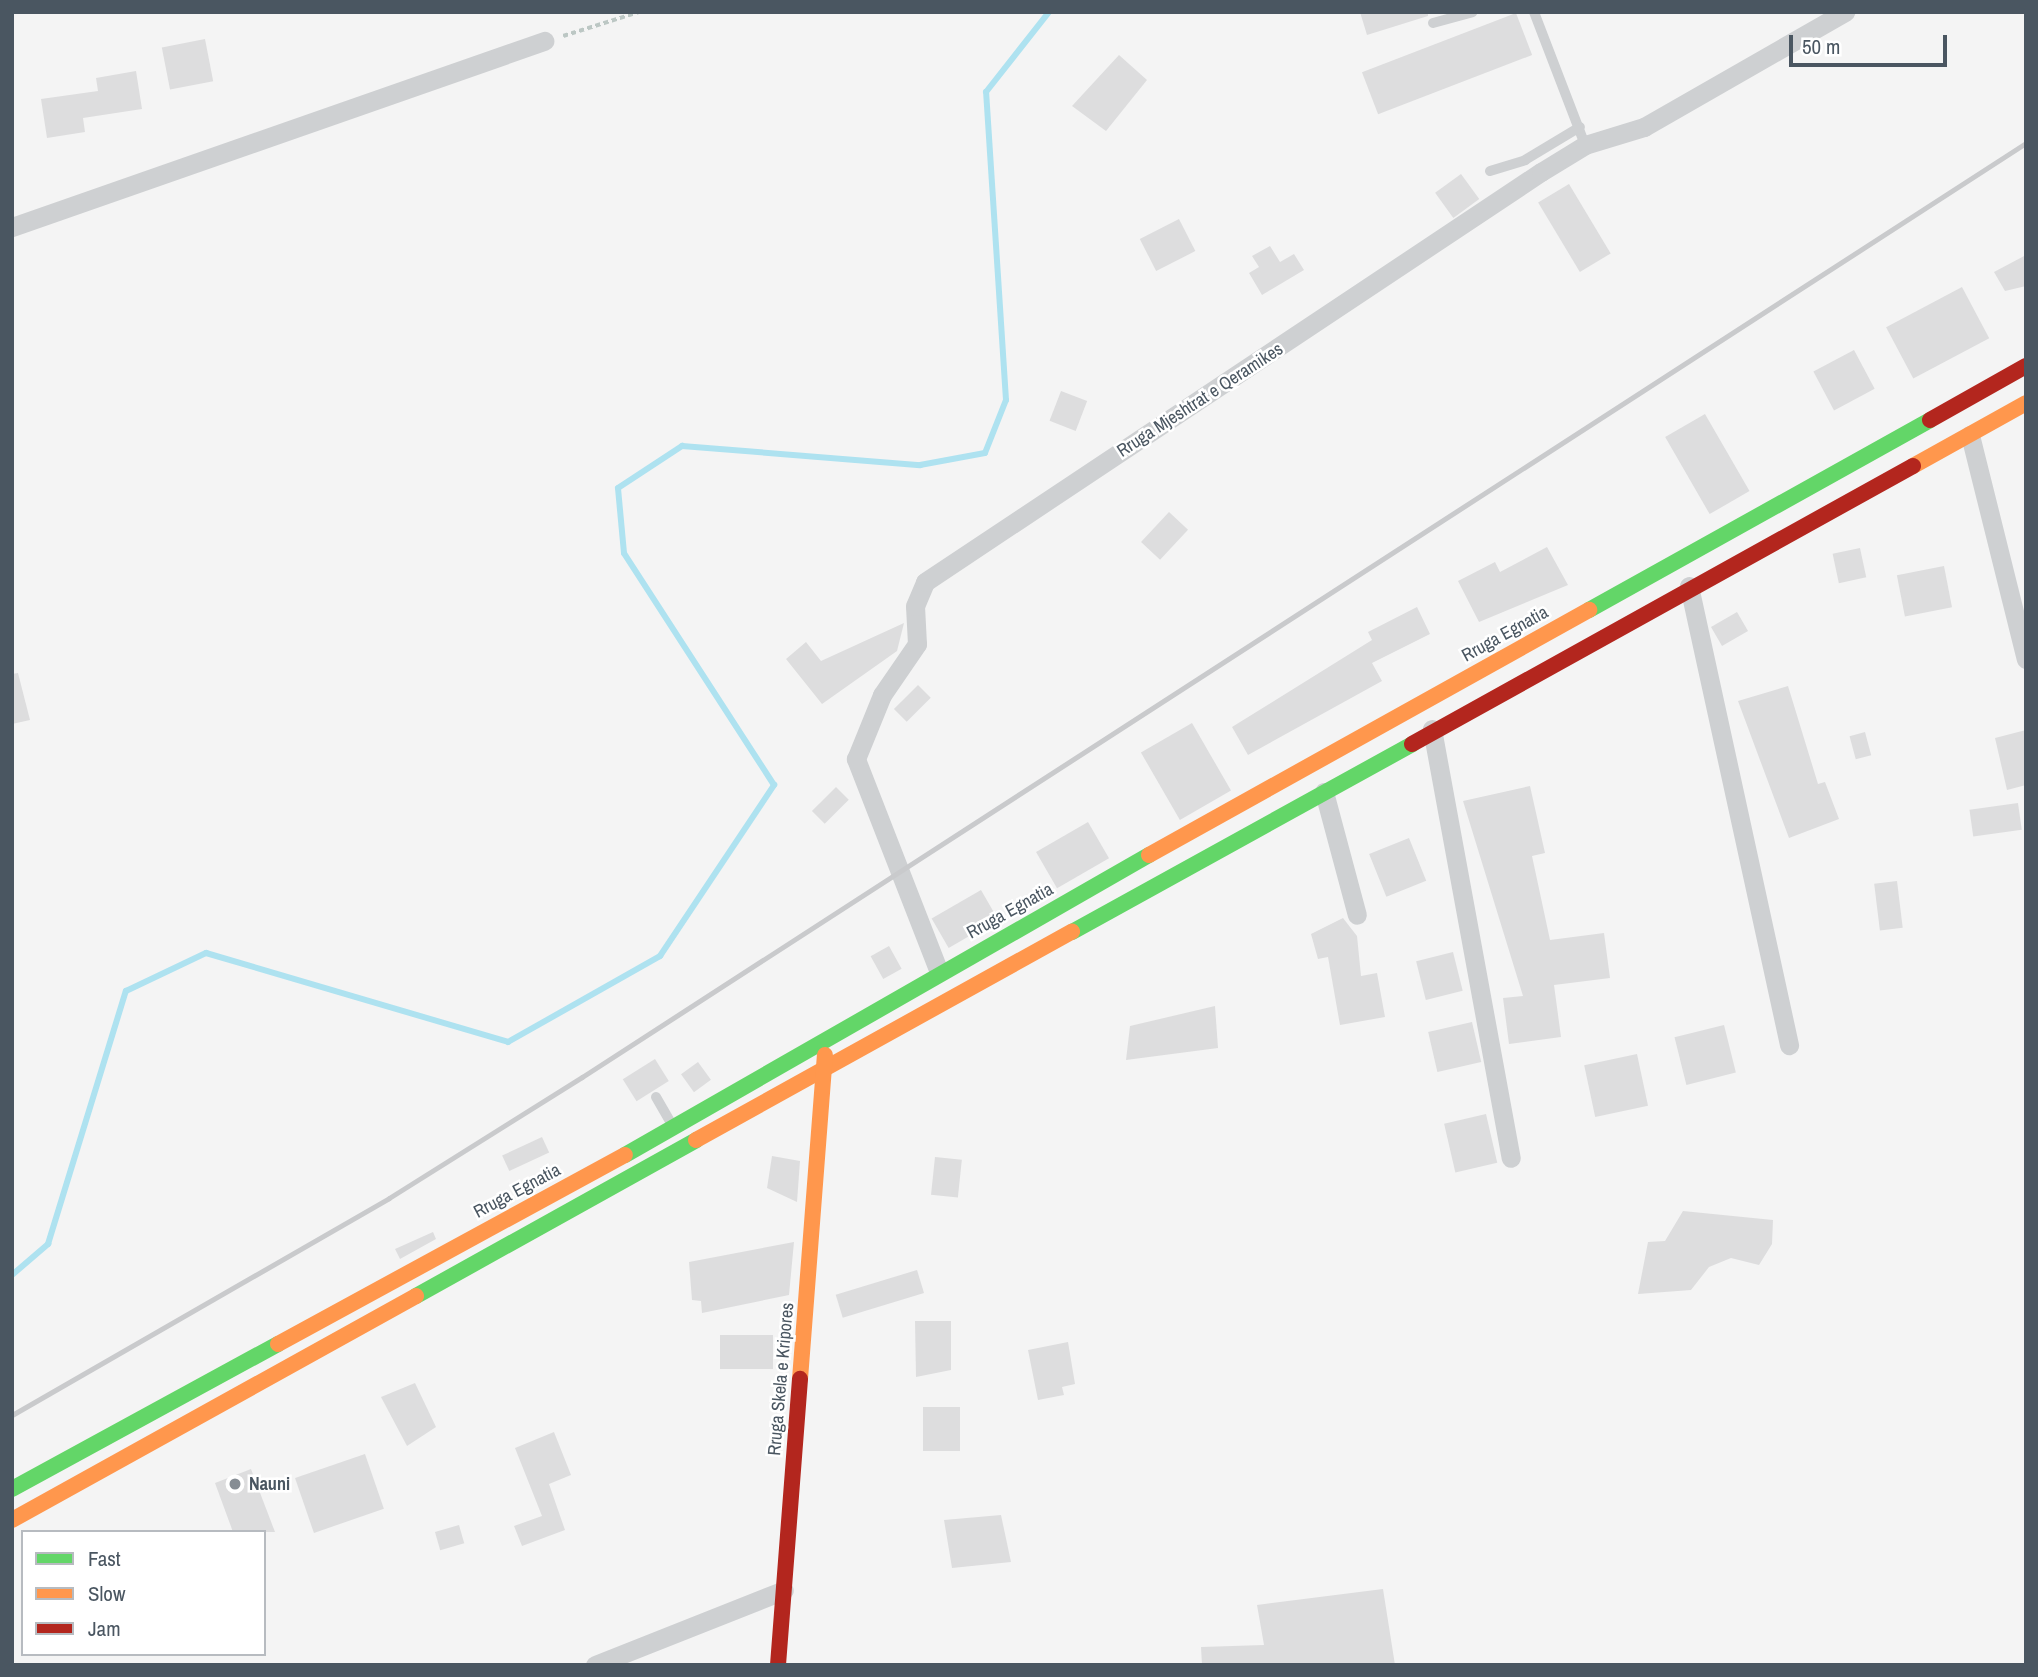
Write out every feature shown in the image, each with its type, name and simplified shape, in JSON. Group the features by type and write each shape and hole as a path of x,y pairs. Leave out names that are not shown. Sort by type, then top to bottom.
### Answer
{"main road":[{"name":"Rruga Egnatia","path":"12,1489 674,1128 792,1054 2026,366"},
{"path":"12,1520 689,1150 829,1063 1324,792 1689,586 2026,403"},
{"path":"818,1040 829,1063"},
{"path":"792,1054 805,1079 821,1097"},
{"name":"Rruga Skela e Kripores","path":"778,1665 821,1097 829,1063"}],"street":[{"name":"Rruga Mjeshtrat e Qeramikes","path":"939,972 856,759 882,695 918,644 915,606 925,582 1582,136 1624,137 1845,12"},
{"path":"12,227 544,41"},
{"path":"1970,435 2026,659"},
{"path":"1689,586 1789,1045"},
{"path":"1432,729 1511,1158"},
{"path":"1324,792 1357,915"},
{"path":"595,1665 784,1590"}],"lane":[{"path":"1433,23 1473,12"},
{"path":"1490,171 1525,160 1582,136 1534,12"},
{"path":"656,1097 674,1128"}],"path":[{"path":"544,41 639,12"}],"building":[{"path":"1360,12 1428,12 1428,16 1367,35"},
{"path":"1516,13 1532,55 1378,114 1362,72"},
{"path":"205,39 213,81 170,90 162,47"},
{"path":"1119,55 1147,80 1106,131 1072,106"},
{"path":"136,71 142,109 83,118 85,132 47,138 41,99 98,91 96,78"},
{"path":"1461,174 1479,199 1453,218 1435,193"},
{"path":"1569,184 1611,253 1580,272 1538,203"},
{"path":"1179,219 1195,251 1156,271 1140,239"},
{"path":"1270,246 1280,262 1294,254 1304,270 1262,295 1249,273 1259,267 1252,256"},
{"path":"2026,255 2026,286 2005,291 1994,272"},
{"path":"1962,287 1989,338 1913,379 1886,327"},
{"path":"1854,350 1875,389 1834,410 1813,372"},
{"path":"1061,391 1087,401 1076,431 1050,421"},
{"path":"1705,414 1750,491 1710,514 1665,437"},
{"path":"1169,512 1188,530 1160,560 1141,542"},
{"path":"1547,547 1568,585 1479,622 1458,581 1495,562 1500,572"},
{"path":"1860,548 1866,577 1839,583 1833,554"},
{"path":"1944,566 1952,607 1905,616 1897,575"},
{"path":"1417,607 1430,634 1372,663 1382,681 1248,755 1232,727 1372,640 1368,632"},
{"path":"1737,612 1748,631 1722,646 1711,627"},
{"path":"904,623 897,651 822,704 786,659 806,642 821,661"},
{"path":"18,673 30,720 12,724 12,674"},
{"path":"918,685 931,698 907,722 894,709"},
{"path":"1788,686 1818,784 1825,782 1839,819 1789,838 1738,701"},
{"path":"1192,723 1231,791 1180,820 1141,753"},
{"path":"2026,730 2026,785 2007,790 1995,738"},
{"path":"1865,732 1871,755 1856,759 1850,736"},
{"path":"1530,786 1545,853 1532,856 1550,940 1604,933 1610,978 1554,985 1561,1037 1509,1044 1503,998 1523,996 1463,801"},
{"path":"836,787 849,800 825,824 812,811"},
{"path":"2018,803 2022,830 1973,837 1969,810"},
{"path":"1088,822 1109,858 1057,888 1036,852"},
{"path":"1409,838 1426,881 1386,897 1369,854"},
{"path":"1897,881 1903,928 1880,930 1874,884"},
{"path":"981,890 998,919 949,948 932,919"},
{"path":"1343,918 1357,936 1361,976 1377,973 1385,1017 1340,1025 1328,957 1318,959 1311,934"},
{"path":"889,946 902,969 883,979 871,956"},
{"path":"1453,952 1463,991 1426,1000 1416,961"},
{"path":"1215,1006 1218,1048 1126,1060 1130,1026"},
{"path":"1472,1022 1481,1062 1437,1072 1428,1032"},
{"path":"1724,1025 1736,1073 1686,1085 1675,1037"},
{"path":"1637,1054 1648,1106 1595,1117 1584,1065"},
{"path":"655,1059 669,1081 637,1101 623,1079"},
{"path":"698,1062 711,1080 694,1092 681,1074"},
{"path":"1486,1114 1497,1163 1455,1172 1444,1124"},
{"path":"542,1137 549,1152 509,1171 502,1156"},
{"path":"772,1156 800,1161 797,1202 767,1188"},
{"path":"935,1157 962,1160 958,1198 931,1195"},
{"path":"1683,1211 1773,1220 1772,1244 1759,1265 1731,1258 1709,1267 1691,1290 1638,1294 1648,1242 1665,1241"},
{"path":"433,1232 436,1239 400,1259 395,1249"},
{"path":"794,1242 789,1295 702,1313 701,1301 692,1300 689,1262"},
{"path":"917,1270 924,1293 843,1318 836,1295"},
{"path":"915,1321 951,1321 951,1370 916,1377"},
{"path":"720,1335 773,1335 773,1369 720,1369"},
{"path":"1068,1342 1075,1384 1062,1387 1064,1395 1038,1400 1028,1350"},
{"path":"415,1383 436,1427 407,1446 381,1397"},
{"path":"923,1407 960,1407 960,1451 923,1451"},
{"path":"554,1432 571,1475 549,1484 565,1530 522,1546 514,1526 542,1516 515,1448"},
{"path":"365,1454 384,1509 314,1533 295,1478"},
{"path":"251,1469 275,1532 232,1530 215,1483"},
{"path":"1001,1515 1011,1562 952,1568 944,1520"},
{"path":"459,1525 464,1543 440,1550 435,1532"},
{"path":"1383,1589 1395,1665 1202,1665 1201,1647 1264,1645 1257,1605"}],"waterway":[{"path":"12,1275 48,1244 126,991 206,953 508,1042 660,956 774,785 624,553 618,488 682,446 920,465 985,453 1006,400 986,92 1049,12"}],"railway":[{"path":"12,1415 389,1198 582,1077 2026,143"}],"traffic: fast":[{"path":"1589,610 1930,420"},
{"path":"1072,932 1412,744"},
{"path":"625,1155 1149,855"},
{"path":"416,1296 696,1140"},
{"path":"12,1489 278,1344"}],"traffic: slow":[{"path":"1913,466 2026,403"},
{"path":"1149,855 1589,610"},
{"path":"696,1140 1072,932"},
{"path":"800,1379 825,1055"},
{"path":"278,1344 625,1155"},
{"path":"12,1520 416,1296"}],"traffic: jam":[{"path":"1930,420 2026,366"},
{"path":"1412,744 1913,466"},
{"path":"778,1665 800,1379"}],"place":[{"name":"Nauni","path":"235,1484"}]}
